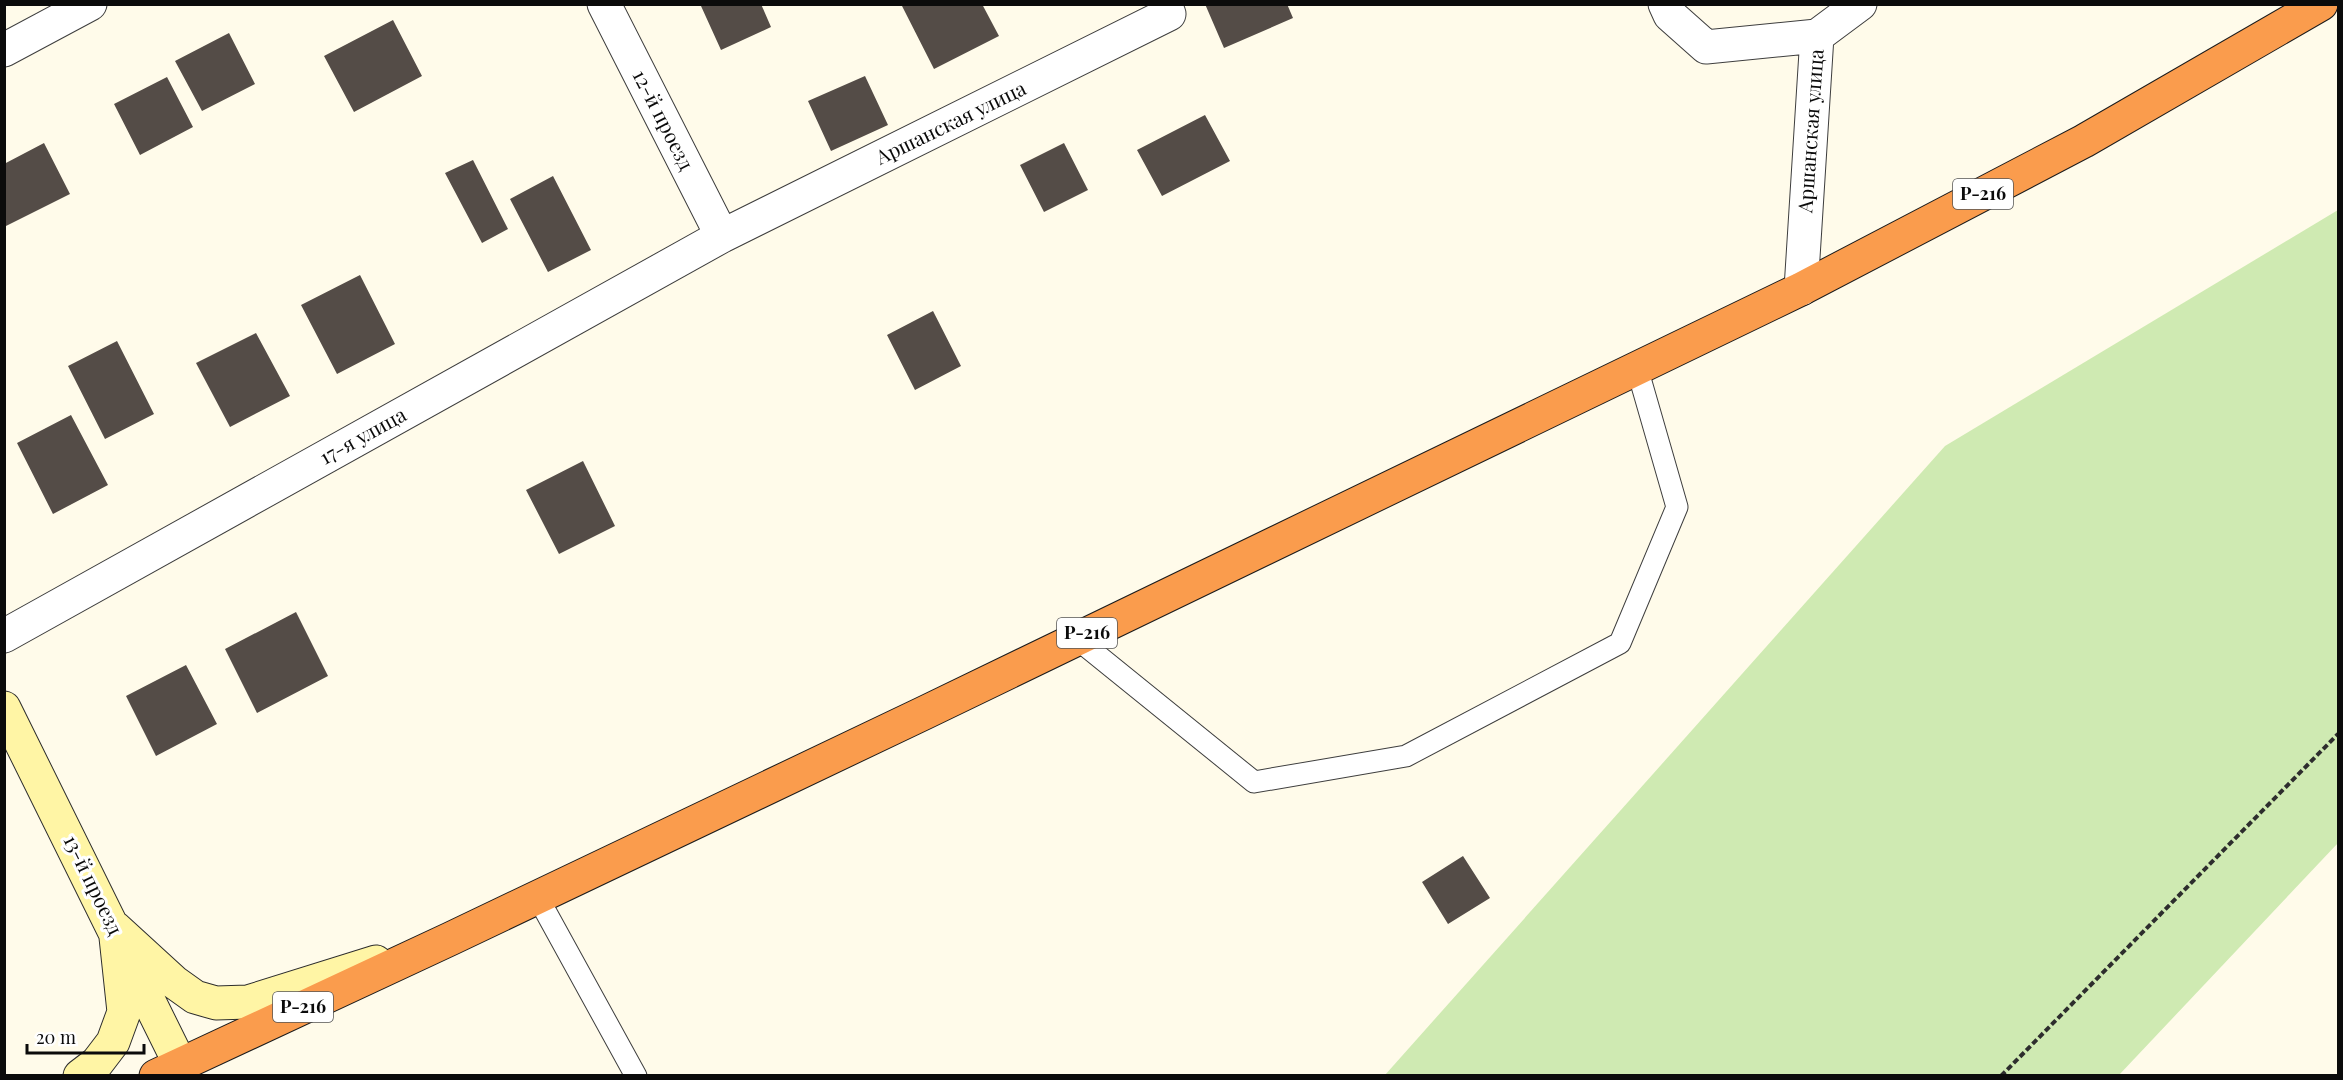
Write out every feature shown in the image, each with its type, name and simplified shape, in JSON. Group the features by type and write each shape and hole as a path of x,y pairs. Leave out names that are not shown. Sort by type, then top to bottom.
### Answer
{"highway":[{"name":"Р-216","path":"168,1070 450,939 913,718 1801,288 2084,141 2321,4"}],"street":[{"path":"4,50 90,4"},
{"name":"12-й проезд","path":"604,4 722,236"},
{"name":"Аршанская улица","path":"722,236 1169,14 1165,4"},
{"name":"Аршанская улица","path":"1665,4 1670,15 1706,47 1817,36 1801,288"},
{"path":"1817,36 1860,4"},
{"name":"17-я улица","path":"4,636 722,236"},
{"name":"13-й проезд","path":"4,708 115,928 168,1070"},
{"path":"115,928 174,982 195,997 216,1003 248,1002 450,939"},
{"path":"80,1076 97,1063 108,1049 124,1012 115,928"}],"lane":[{"path":"1076,638 1254,782 1406,756 1620,644 1677,507 1637,368"},
{"path":"537,896 636,1076"}],"path":[{"path":"2001,1076 2338,734"}],"green space":[{"path":"2338,210 2338,843 2119,1075 1385,1075 1945,446"}],"building":[{"path":"704,4 761,4 771,27 721,50 701,6"},
{"path":"901,4 982,4 999,36 934,69"},
{"path":"1205,4 1287,4 1293,18 1224,48"},
{"path":"393,20 422,76 354,112 324,56"},
{"path":"229,33 255,84 202,111 175,61"},
{"path":"865,76 888,125 831,151 808,101"},
{"path":"167,77 193,127 140,155 114,104"},
{"path":"1205,115 1230,161 1162,196 1137,150"},
{"path":"44,143 70,194 4,227 4,164"},
{"path":"1064,143 1088,190 1044,212 1020,165"},
{"path":"473,160 508,229 482,243 445,173"},
{"path":"553,176 591,250 548,272 510,199"},
{"path":"360,275 395,344 337,374 301,305"},
{"path":"933,311 961,366 915,390 887,335"},
{"path":"256,333 290,396 230,427 196,363"},
{"path":"117,341 154,414 105,439 68,366"},
{"path":"71,415 108,485 53,514 17,443"},
{"path":"583,461 615,526 559,554 526,490"},
{"path":"296,612 328,676 257,713 225,649"},
{"path":"186,665 217,724 156,756 126,696"},
{"path":"1463,856 1490,898 1448,924 1422,882"}]}
